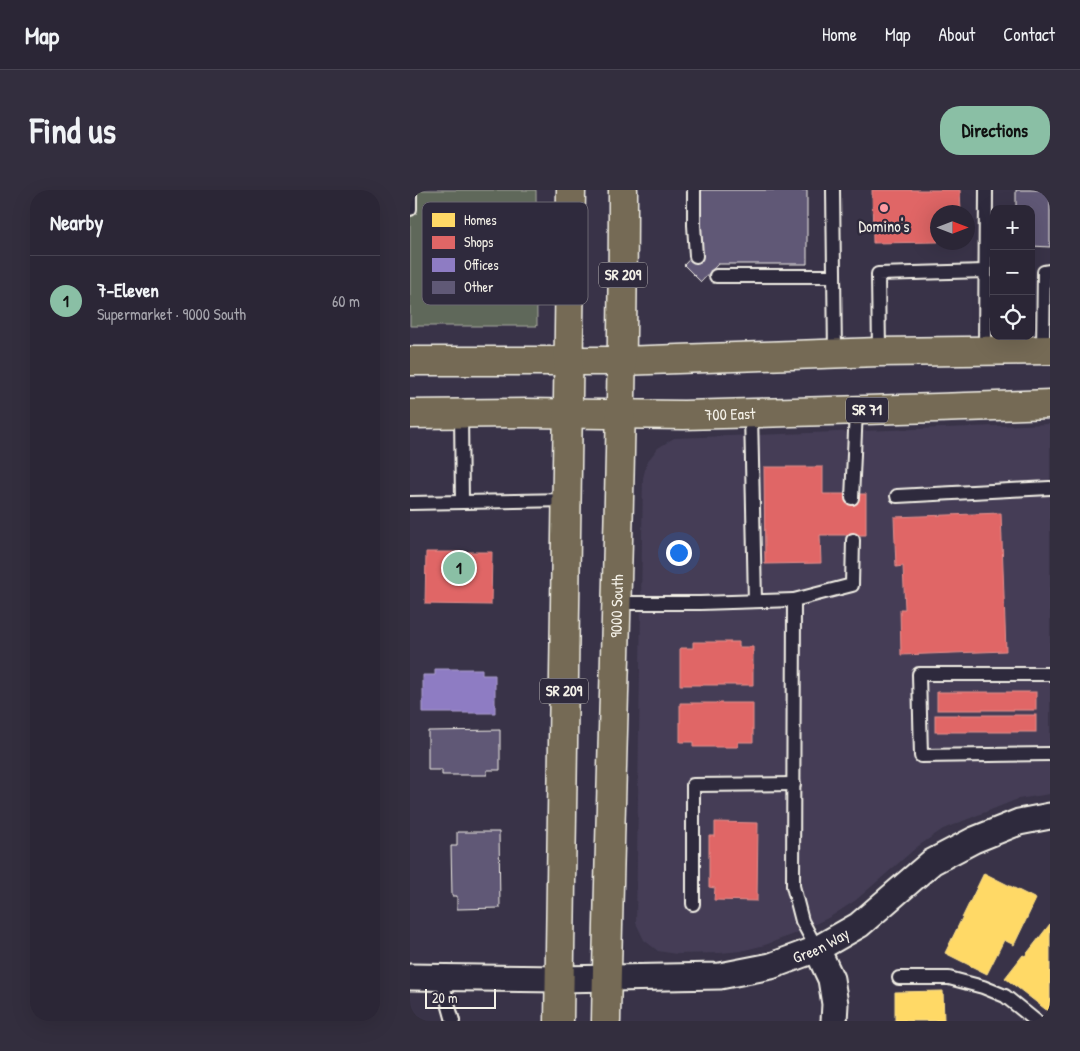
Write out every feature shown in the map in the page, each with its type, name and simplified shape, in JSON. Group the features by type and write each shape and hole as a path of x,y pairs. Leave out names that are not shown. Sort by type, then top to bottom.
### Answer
{"main road":[{"name":"9000 South","path":"606,1021 623,314 623,190"},
{"name":"SR 209","path":"559,1021 570,305"},
{"path":"410,361 621,361 879,352 1047,350"},
{"name":"700 East","path":"410,414 751,414 1050,404"}],"street":[{"name":"Green Way","path":"410,977 559,979 720,976 771,966 818,949 860,924 932,862 974,840 1019,822 1050,816"},
{"path":"818,949 831,980 834,1021"}],"lane":[{"path":"410,190 410,209"},
{"path":"694,190 696,256"},
{"path":"832,190 834,354"},
{"path":"985,350 986,190"},
{"path":"879,352 878,274 986,271"},
{"path":"1047,350 1044,272 1050,272"},
{"path":"716,276 833,276"},
{"path":"852,498 856,410"},
{"path":"461,414 462,502"},
{"path":"751,414 755,601"},
{"path":"897,496 1050,488"},
{"path":"410,503 567,500"},
{"path":"617,603 794,600 852,585 853,540"},
{"path":"794,600 793,886 802,921 818,949"},
{"path":"1050,674 919,674 921,756 1050,754"},
{"path":"693,904 694,785 794,784"},
{"path":"441,978 453,1021"},
{"path":"899,978 949,978 983,987 1005,996 1036,1021"}],"shaded area":[{"path":"1050,424 1050,794 1018,799 943,829 917,847 856,900 830,917 796,933 765,945 741,951 676,954 658,951 644,940 636,923 643,478 647,462 658,448 674,438"}],"green space":[{"path":"410,190 536,190 536,202 422,202 422,305 537,305 537,326 410,326"}],"building: Homes":[{"path":"984,873 1036,899 1014,945 1004,940 987,974 945,953"},
{"path":"1050,924 1050,1011 1049,1012 1005,978"},
{"path":"943,991 944,1021 895,1021 895,992"}],"building: Shops":[{"path":"872,190 960,190 961,205 930,205 930,242 873,243"},
{"path":"764,467 823,467 823,494 866,494 866,535 820,535 821,563 765,564"},
{"path":"1001,513 1006,651 901,655 900,609 905,609 903,566 896,567 894,517"},
{"path":"426,552 492,552 491,605 425,604"},
{"path":"693,642 739,642 739,647 753,647 753,685 680,685 680,648 693,648"},
{"path":"937,692 1036,692 1036,710 937,710"},
{"path":"680,703 753,703 753,742 738,742 738,747 693,747 693,742 680,742"},
{"path":"935,715 1036,715 1036,732 935,732"},
{"path":"715,822 758,823 757,901 714,900 715,888 709,887 709,836 715,836"}],"building: Offices":[{"path":"435,669 482,669 482,675 495,675 495,713 423,713 423,675 435,675"}],"building: Other":[{"path":"701,190 807,190 807,264 718,264 701,282 684,265 701,247"},
{"path":"1016,190 1050,190 1050,247 1035,246 1035,205 1016,205"},
{"path":"500,730 500,770 487,770 487,775 442,775 442,770 428,770 428,731"},
{"path":"457,832 499,832 500,908 457,909 457,896 452,896 451,846 457,846"}],"place":[{"name":"Domino's","path":"884,208"},
{"name":"7-Eleven","path":"459,568"}]}
